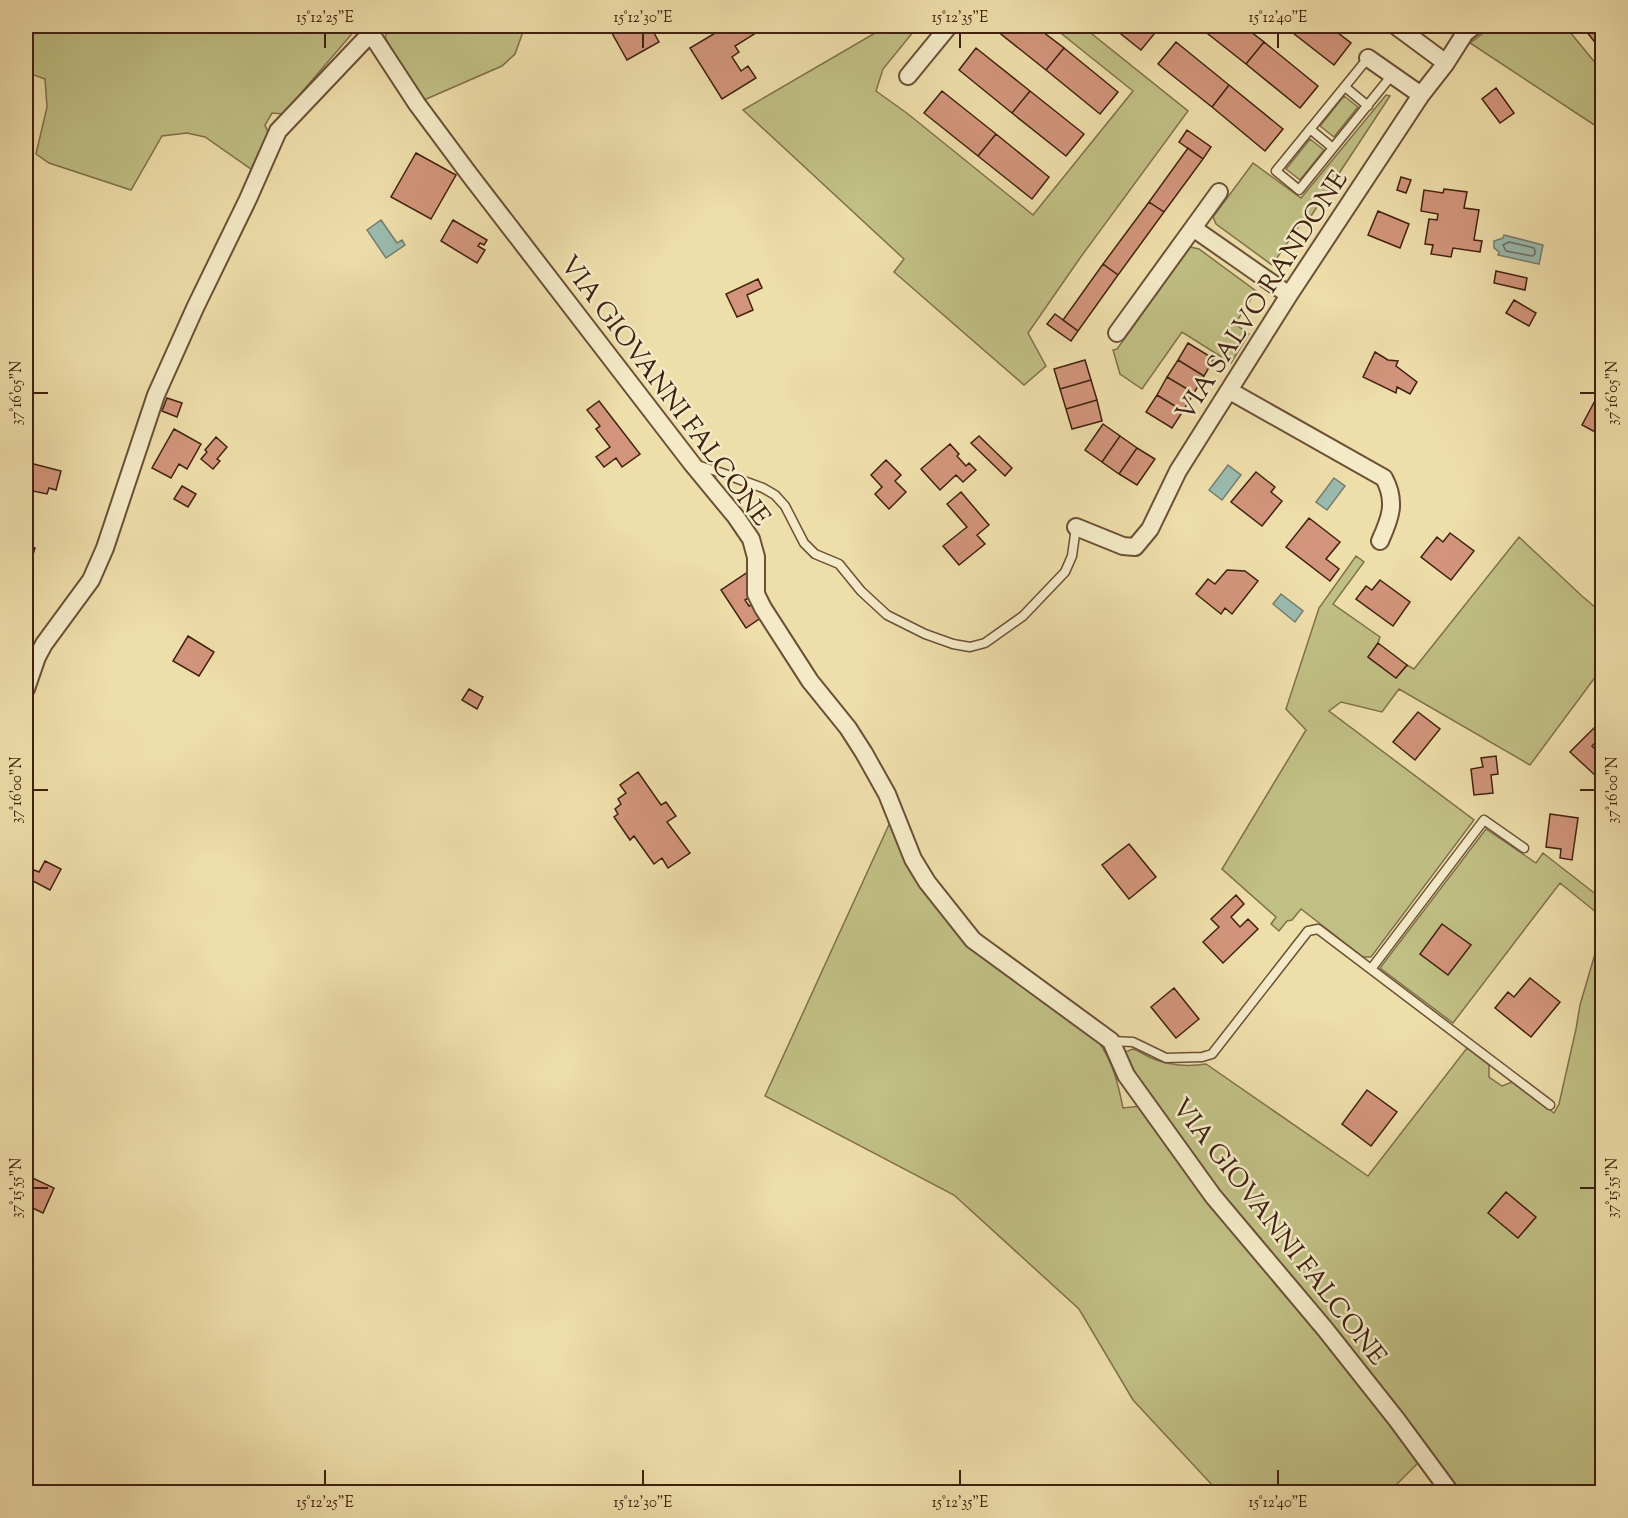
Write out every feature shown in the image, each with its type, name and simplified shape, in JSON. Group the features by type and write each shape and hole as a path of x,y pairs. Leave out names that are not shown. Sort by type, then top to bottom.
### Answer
{"street":[{"path":"908,76 949,26"},
{"path":"1396,26 1446,63"},
{"name":"VIA SALVO RANDONE","path":"1076,527 1123,546 1134,547 1150,529 1178,471 1288,296 1420,95 1446,63 1465,33 1474,26"},
{"path":"26,688 44,644 91,580 105,548 156,395 278,131 369,29"},
{"name":"VIA GIOVANNI FALCONE","path":"369,29 417,105 693,465 736,516 750,538 756,557 756,594 763,608 810,681 848,728 864,753 897,816 913,859 927,882 973,940 1111,1041 1126,1076 1213,1196 1325,1329 1450,1492"},
{"path":"1368,58 1420,95"},
{"path":"1117,333 1219,192"},
{"path":"1193,228 1288,296"},
{"path":"1230,391 1384,478 1391,490 1390,518 1380,542"}],"lane":[{"path":"1368,58 1276,171 1299,190 1392,75"},
{"path":"1345,87 1368,106"},
{"path":"1310,129 1333,148"},
{"path":"693,465 722,473 776,495 785,506 804,543 815,554 839,564 861,591 887,615 925,634 953,644 970,647 985,643 1023,616 1065,572 1072,556 1076,527"},
{"path":"1371,969 1484,820 1524,848"},
{"path":"1111,1041 1133,1042 1166,1058 1202,1057 1212,1054 1308,931 1318,929 1550,1105"}],"shaded area":[{"path":"26,26 353,26 351,35 283,114 272,113 265,125 268,132 251,169 205,137 187,133 162,136 131,190 49,163 36,154 47,107 45,79 26,72"},
{"path":"390,26 522,26 524,29 515,54 502,66 424,100 385,37"},
{"path":"887,26 918,26 883,69 876,91 1033,215 1133,91 1052,26 1082,26 1188,111 1028,333 1046,366 1024,385 894,272 904,259 743,110"},
{"path":"1493,26 1565,26 1602,71 1602,130 1470,43"},
{"path":"1386,95 1390,96 1311,216 1307,214 1272,265 1216,224 1213,217 1253,163 1301,198"},
{"path":"1344,96 1358,107 1334,137 1320,126"},
{"path":"1310,139 1324,150 1300,180 1286,169"},
{"path":"1190,247 1199,249 1256,291 1235,324 1249,334 1231,363 1182,332 1142,389 1120,374 1113,350 1117,349"},
{"path":"1519,537 1602,613 1602,668 1530,765 1399,689 1382,712 1341,702 1329,711 1474,820 1371,957 1363,957 1301,909 1279,931 1271,924 1276,917 1222,869 1306,730 1286,709 1319,608 1356,556 1364,562 1333,604 1380,637 1368,657 1396,678 1407,665 1414,669"},
{"path":"892,818 927,893 1098,1041 1114,1073 1123,1108 1140,1106 1421,1460 1389,1492 1223,1492 1213,1486 1133,1400 1079,1309 954,1195 765,1096"},
{"path":"1486,829 1536,863 1543,853 1602,899 1602,917 1560,883 1453,1023 1380,968"},
{"path":"1602,930 1602,1492 1459,1492 1216,1187 1146,1090 1124,1055 1125,1052 1133,1049 1171,1064 1206,1064 1368,1176 1467,1048 1489,1065 1489,1077 1502,1086 1512,1082 1554,1113 1559,1104 1580,1005"}],"water":[{"path":"381,220 397,243 402,240 405,245 386,258 367,230"},
{"path":"1504,235 1543,245 1539,264 1498,255 1499,252 1494,248 1494,241 1503,238"},
{"path":"1228,465 1241,475 1222,500 1209,490"},
{"path":"1334,478 1345,486 1327,510 1316,502"},
{"path":"1281,594 1303,611 1295,622 1273,604"}],"building":[{"path":"608,26 650,26 659,42 627,60"},
{"path":"727,26 767,26 735,46 739,52 732,57 741,71 748,66 756,78 722,99 690,48"},
{"path":"1035,26 1064,48 1046,70 992,27"},
{"path":"1111,26 1156,26 1159,28 1141,50"},
{"path":"1198,26 1243,26 1264,42 1246,64"},
{"path":"1284,26 1329,26 1351,43 1334,65"},
{"path":"1582,26 1602,26 1602,51"},
{"path":"1176,42 1229,85 1212,107 1158,64"},
{"path":"1264,42 1318,86 1300,108 1246,64"},
{"path":"976,48 1030,91 1012,113 959,70"},
{"path":"1064,48 1118,92 1100,114 1046,70"},
{"path":"1229,85 1283,129 1265,151 1212,107"},
{"path":"1496,88 1514,113 1500,123 1482,99"},
{"path":"942,91 996,134 978,156 924,113"},
{"path":"1030,91 1084,134 1066,156 1012,113"},
{"path":"1187,130 1211,147 1203,159 1179,142"},
{"path":"996,134 1049,177 1032,199 978,156"},
{"path":"1188,148 1203,159 1164,212 1149,202"},
{"path":"416,153 456,175 431,219 391,197"},
{"path":"1401,177 1411,180 1406,193 1397,190"},
{"path":"1444,189 1467,192 1464,208 1479,210 1474,240 1482,241 1480,252 1453,248 1451,257 1431,254 1433,245 1425,244 1429,219 1437,220 1438,214 1421,211 1424,190 1443,193"},
{"path":"1149,202 1164,212 1118,275 1103,264"},
{"path":"1378,211 1409,224 1400,248 1368,235"},
{"path":"453,220 487,240 484,245 480,243 478,246 485,250 477,263 441,241"},
{"path":"1103,264 1118,275 1078,331 1063,320"},
{"path":"1496,271 1527,278 1525,290 1494,283"},
{"path":"758,279 762,288 747,295 753,310 737,317 726,294"},
{"path":"1514,300 1536,313 1529,326 1506,313"},
{"path":"1055,314 1078,331 1071,341 1047,324"},
{"path":"1188,343 1214,359 1204,376 1178,360"},
{"path":"1375,352 1388,360 1398,361 1396,366 1417,382 1410,394 1397,387 1396,393 1363,377"},
{"path":"1085,360 1091,380 1060,389 1054,369"},
{"path":"1178,360 1204,376 1194,393 1167,377"},
{"path":"1167,377 1194,393 1183,411 1157,395"},
{"path":"1091,380 1097,400 1066,409 1060,389"},
{"path":"1157,395 1183,411 1172,428 1146,412"},
{"path":"1597,397 1602,400 1602,423 1597,433 1582,425"},
{"path":"167,398 182,403 177,417 162,411"},
{"path":"1097,400 1102,421 1072,429 1066,409"},
{"path":"599,401 640,454 622,467 616,458 604,467 596,457 610,447 596,429 600,426 587,410"},
{"path":"1103,424 1120,436 1102,462 1085,450"},
{"path":"174,429 201,444 187,469 179,464 171,478 152,468"},
{"path":"979,436 1012,468 1005,476 971,443"},
{"path":"1120,436 1137,448 1119,474 1102,462"},
{"path":"216,437 227,447 217,459 220,461 213,469 201,459"},
{"path":"950,444 966,466 969,463 976,470 963,482 956,475 940,490 921,469"},
{"path":"1137,448 1155,459 1137,485 1119,474"},
{"path":"886,460 901,475 895,481 906,492 889,509 875,494 882,487 871,475"},
{"path":"26,462 61,471 56,490 49,488 47,494 28,490"},
{"path":"1256,472 1275,487 1271,492 1282,501 1262,526 1231,502"},
{"path":"182,486 196,494 188,507 174,499"},
{"path":"961,492 989,525 977,535 985,544 959,565 943,546 967,527 947,504"},
{"path":"1309,518 1340,542 1326,559 1339,569 1330,581 1286,547"},
{"path":"1450,533 1474,551 1451,580 1421,557 1437,537 1443,542"},
{"path":"26,545 35,548 27,573 26,573"},
{"path":"1227,570 1245,571 1258,581 1232,614 1225,608 1221,614 1196,594 1208,579 1215,584"},
{"path":"748,572 747,593 750,597 745,600 749,606 753,604 762,617 746,628 721,590"},
{"path":"1380,580 1410,602 1393,626 1356,599 1366,586 1372,590"},
{"path":"188,636 214,652 199,676 173,661"},
{"path":"1378,643 1407,665 1396,678 1368,657"},
{"path":"469,689 483,697 477,709 462,700"},
{"path":"1418,712 1440,729 1415,760 1393,742"},
{"path":"1598,724 1602,728 1602,736 1592,746 1602,756 1602,771 1597,777 1570,752"},
{"path":"1496,756 1498,774 1491,775 1493,793 1474,795 1471,769 1483,767 1481,758"},
{"path":"638,772 661,805 666,802 676,816 667,822 690,853 668,868 662,858 654,864 634,836 630,840 614,817 618,814 615,809 621,804 618,799 626,793 620,785"},
{"path":"1550,814 1578,818 1572,860 1560,858 1561,849 1546,847"},
{"path":"1129,844 1156,877 1129,899 1102,865"},
{"path":"45,861 61,869 50,890 29,879 34,870 39,872"},
{"path":"1236,895 1244,904 1231,917 1240,927 1248,919 1258,929 1223,963 1203,942 1219,927 1211,919"},
{"path":"1442,924 1471,945 1448,975 1420,954"},
{"path":"1530,978 1560,1002 1531,1037 1495,1008 1508,992 1514,997"},
{"path":"1174,988 1199,1019 1176,1038 1151,1007"},
{"path":"1367,1090 1397,1112 1371,1146 1342,1124"},
{"path":"26,1175 54,1188 43,1213 26,1205"},
{"path":"1506,1192 1536,1217 1518,1238 1488,1213"}]}
